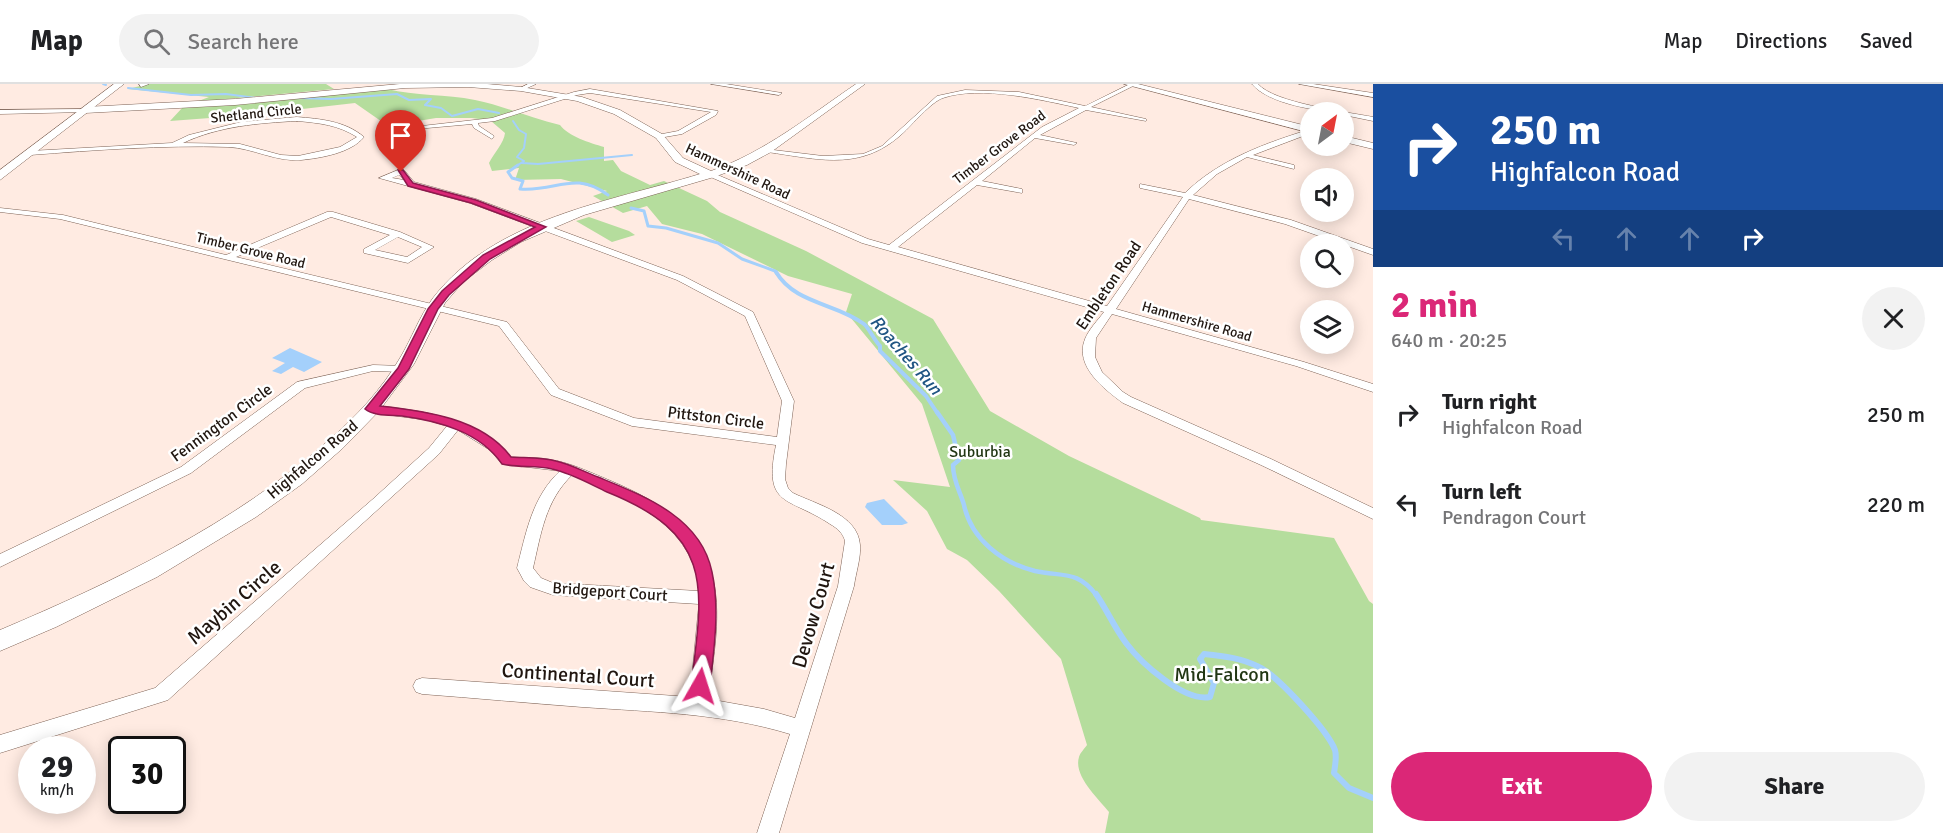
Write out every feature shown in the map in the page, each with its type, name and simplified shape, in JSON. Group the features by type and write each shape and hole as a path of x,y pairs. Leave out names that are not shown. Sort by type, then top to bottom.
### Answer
{"main road":[{"path":"0,176 120,84"}],"street":[{"path":"521,89 532,84"},
{"path":"718,84 779,93"},
{"name":"Highfalcon Road","path":"0,641 128,581 227,524 306,469 372,409 403,369 433,309 472,268 504,246 542,227 579,213 710,175 743,163 767,150 861,84"},
{"path":"961,84 973,91"},
{"path":"1131,84 1300,128"},
{"name":"Timber Grove Road","path":"891,249 1053,122 1131,84"},
{"path":"1255,84 1257,88 1273,96 1300,103"},
{"path":"1302,84 1373,95"},
{"name":"Hammershire Road","path":"85,110 235,102 405,85 475,85 566,96 616,112 659,136 673,156 710,175 843,232 891,249 1300,364 1373,388"},
{"path":"416,127 475,123 507,116 566,96 593,91 715,111 714,114 680,133 659,136"},
{"path":"767,150 823,158 864,156 884,147 939,98 973,91 1011,93 1144,120"},
{"path":"0,112 85,110"},
{"path":"1356,116 1373,119"},
{"name":"Shetland Circle","path":"30,153 175,144 244,146 283,157 298,158 344,147 359,141 361,137 339,123 302,120 256,122 205,131 187,136 175,144"},
{"path":"475,123 476,127 492,137"},
{"path":"1035,135 1074,143"},
{"name":"Embleton Road","path":"1300,135 1246,155 1209,174 1188,195 1091,338 1087,349 1093,367 1109,387 1146,411 1266,462 1373,514"},
{"path":"1354,141 1373,146"},
{"path":"1246,155 1291,167"},
{"path":"976,182 1019,191"},
{"name":"Pittston Circle","path":"411,184 473,201 680,278 749,314 788,402 783,442 632,422 555,392 503,324 433,309"},
{"path":"1143,186 1274,216 1323,231 1373,252"},
{"name":"Timber Grove Road","path":"0,210 21,210 60,218 433,309"},
{"path":"226,258 330,214 397,234 429,247 408,260 367,251 397,234"},
{"name":"Fennington Circle","path":"0,561 186,470 302,385 373,368 403,369"},
{"path":"372,409 406,413 456,424 487,440 507,461 554,465 569,470 639,499 661,512 681,528 694,548 704,571 708,621 698,706"},
{"name":"Maybin Circle","path":"0,744 161,694 434,451 456,424"},
{"name":"Devow Court","path":"768,833 846,586 852,547 851,535 844,527 831,517 786,494 778,484 776,472 783,442"},
{"name":"Bridgeport Court","path":"569,470 556,480 544,497 525,568 528,577 537,584 553,589 706,598"},
{"name":"Continental Court","path":"422,686 698,706 755,716 801,729"}],"green space":[{"path":"148,84 326,84 334,89 196,102 209,97 128,89"},
{"name":"Mid-Falcon","path":"387,89 475,100 560,125 574,136 604,147 604,161 613,160 621,171 650,185 664,181 707,201 720,212 806,251 933,319 990,411 1069,456 1201,520 1334,538 1369,601 1373,604 1373,833 1105,833 1109,812 1088,787 1080,772 1079,757 1087,745 1061,659 999,591 967,560 947,549 927,511 893,480 950,487 922,404 846,312 852,294 788,276 702,234 662,224 647,206 623,213 593,196 607,191 561,179 515,180 519,168 492,171 489,163 505,133 491,121 472,118 436,118 388,126 355,103 170,121 183,107"},
{"path":"589,217 635,235 612,242 576,221"}],"water":[{"path":"290,348 322,362 304,372 293,367 281,374 272,371 285,363 272,358"},
{"path":"884,499 908,523 882,525 865,507 867,503"}],"waterway":[{"name":"Roaches Run","path":"128,88 191,95 226,94 256,98"},
{"name":"Roaches Run","path":"297,98 331,99 397,94 409,100 431,99 425,105 441,108 452,116 478,109 499,113"},
{"name":"Roaches Run","path":"513,121 519,130 526,134 524,148 517,157 524,161 518,165"},
{"path":"522,163 538,164 632,155"},
{"name":"Roaches Run","path":"518,165 508,172 512,178 523,181 520,189 575,183 585,184 608,195"},
{"name":"Roaches Run","path":"631,208 644,211 648,226 666,228 718,243 742,259 775,271 777,274"},
{"name":"Roaches Run","path":"776,272 794,291 864,324 880,346 880,351 926,396 938,414"},
{"name":"Roaches Run","path":"937,412 953,435 959,460 953,465 955,481 973,529 981,539 1000,556 1011,562 1035,571 1076,578 1097,596"},
{"name":"Roaches Run","path":"1096,594 1133,651 1152,670 1188,693 1210,697 1214,683 1200,659 1204,654 1239,659 1267,672 1301,704 1323,730 1336,753 1334,773 1349,788 1373,798"}],"route":[{"path":"401,172 411,184 473,201 542,227 504,246 459,279 433,309 403,369 372,409 406,413 456,424 487,440 507,461 554,465 591,478 639,499 661,512 681,528 694,548 704,571 708,621 700,686"}],"park label":[{"name":"Suburbia","path":"980,451"}]}
